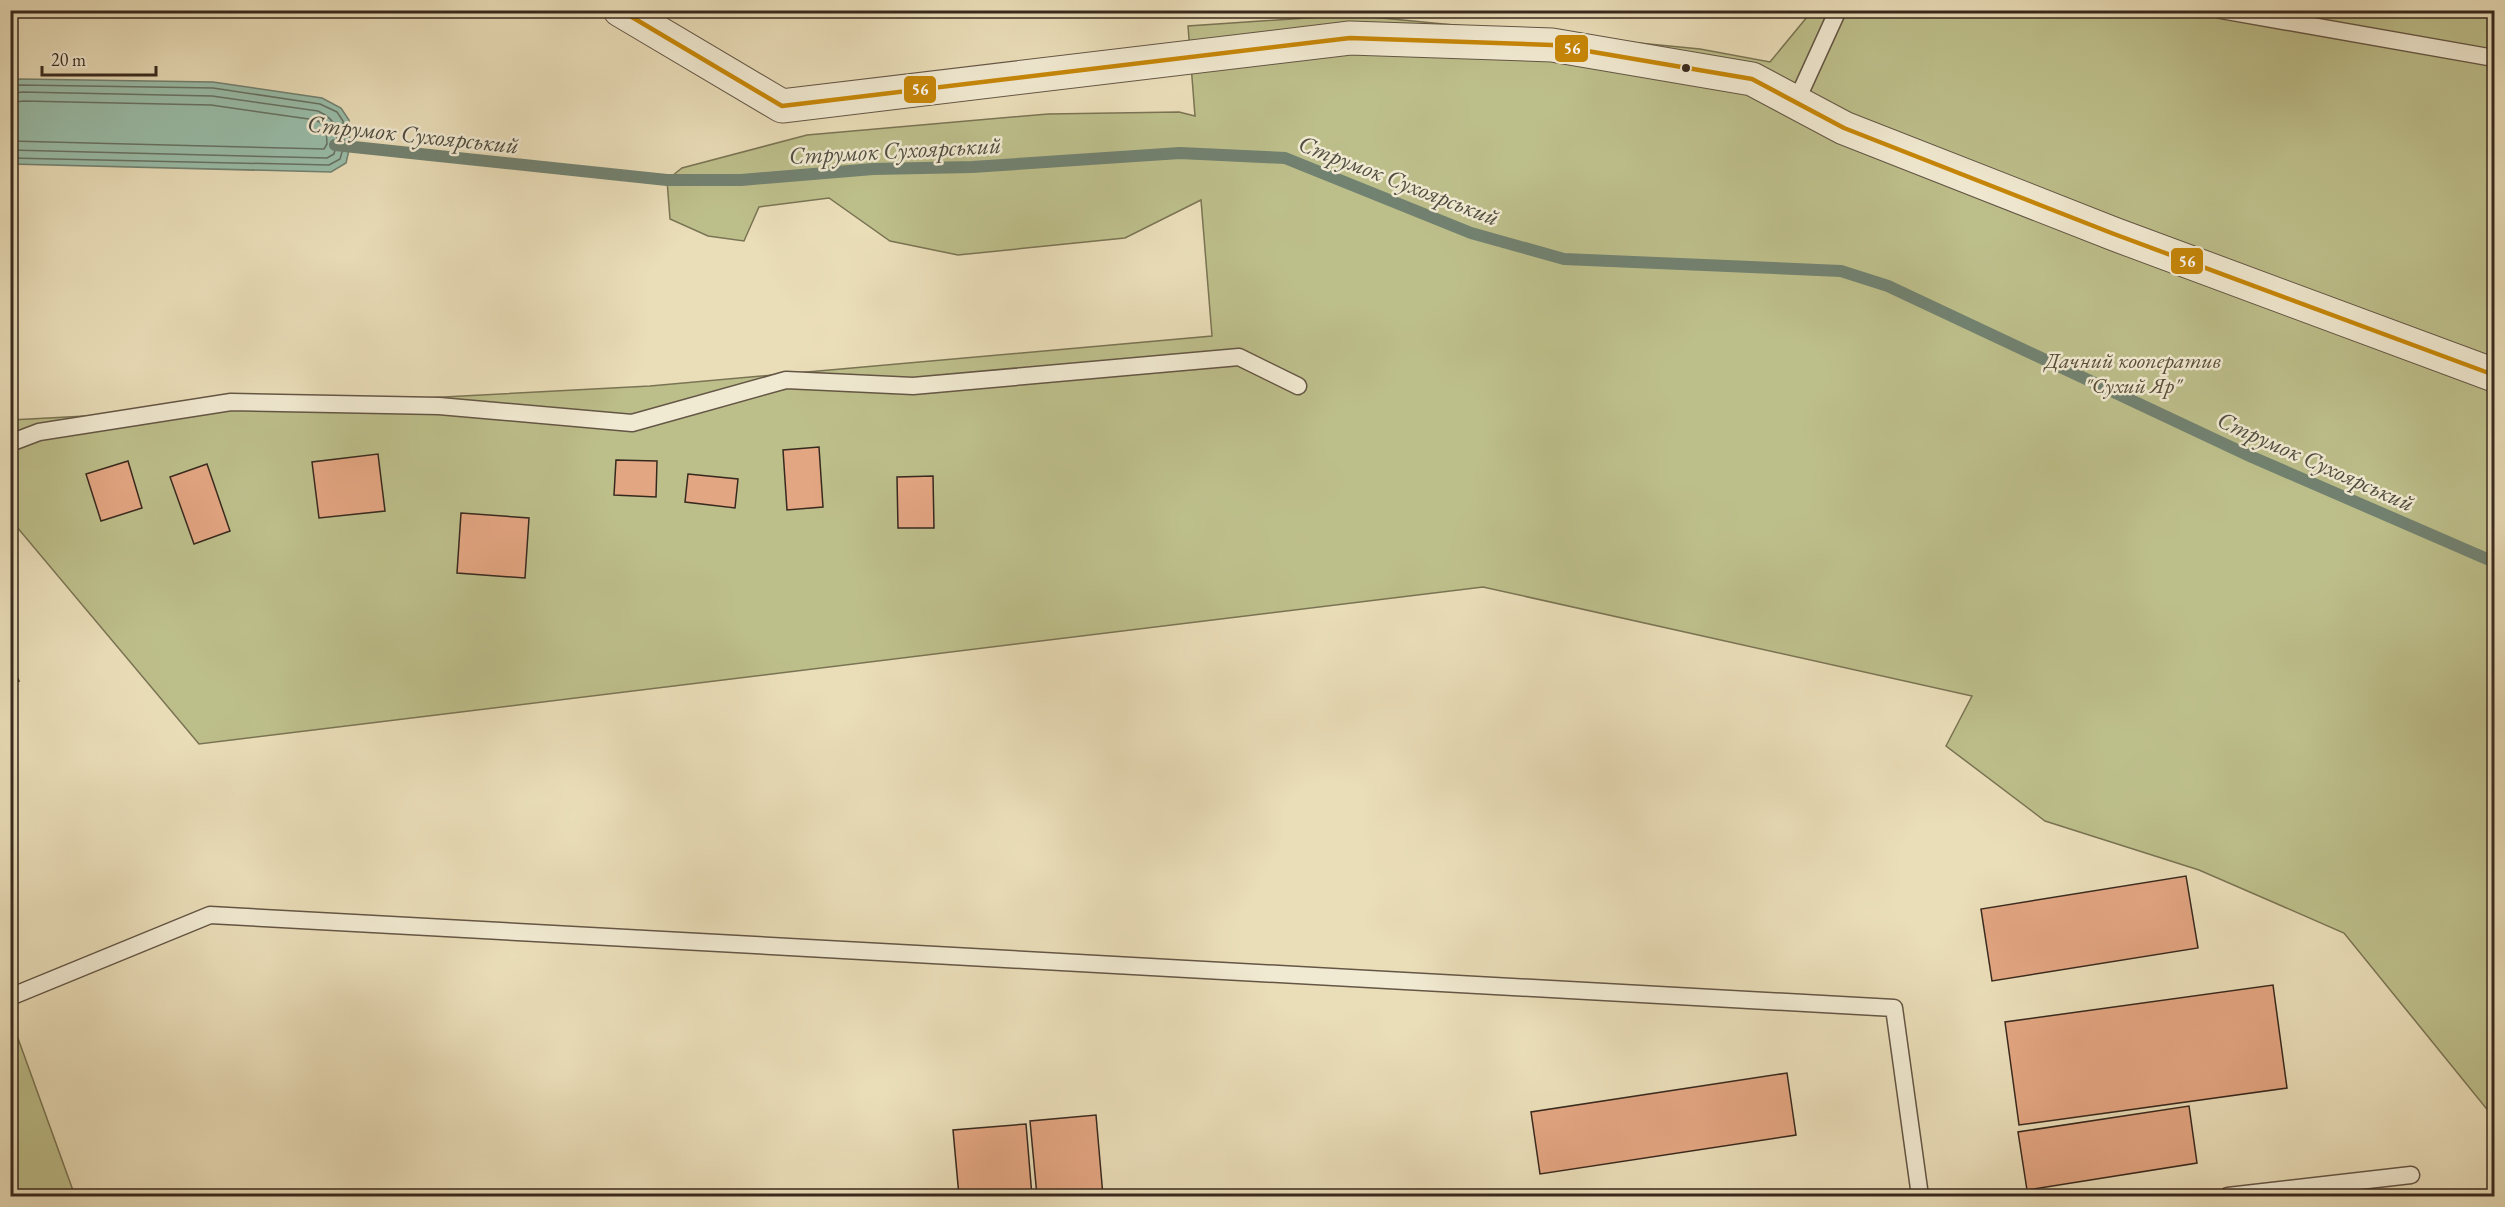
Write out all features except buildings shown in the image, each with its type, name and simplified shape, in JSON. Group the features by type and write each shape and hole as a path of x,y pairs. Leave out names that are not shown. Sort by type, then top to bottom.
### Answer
{"street":[{"path":"620,10 782,106 1350,38 1552,45 1752,79 1844,128 2092,225 2494,375"}],"lane":[{"path":"1796,102 1838,10"},
{"path":"2221,10 2494,58"},
{"path":"10,443 39,432 231,402 439,406 632,423 786,380 913,386 1239,357 1298,386"},
{"path":"10,998 210,915 1894,1008 1920,1197"},
{"path":"2228,1197 2411,1175"}],"green space":[{"name":"Дачний кооператив \"Сухий Яр\"","path":"1812,11 2494,11 2494,1118 2344,933 2199,870 2045,821 1946,746 1972,696 1483,587 199,744 11,520 11,420 650,386 1212,336 1201,200 1125,238 958,255 890,241 829,198 759,207 744,241 708,236 670,219 667,180 682,168 807,135 1048,114 1179,112 1195,116 1188,26 1351,15 1700,49 1770,62"},
{"path":"11,1019 75,1196 11,1196"}],"water":[{"path":"20,79 213,82 322,98 341,108 349,120 350,146 346,163 331,172 11,164 11,81"}],"waterway":[{"name":"Струмок Сухоярський","path":"335,145 667,180 741,180 873,169 972,167 1180,153 1285,158 1471,233 1564,259 1841,271 1888,286 2252,457 2494,562"}],"transit line":[{"name":"56","path":"620,10 782,106 1350,38 1552,45 1752,79 1844,128 2114,234 2494,375"}]}
